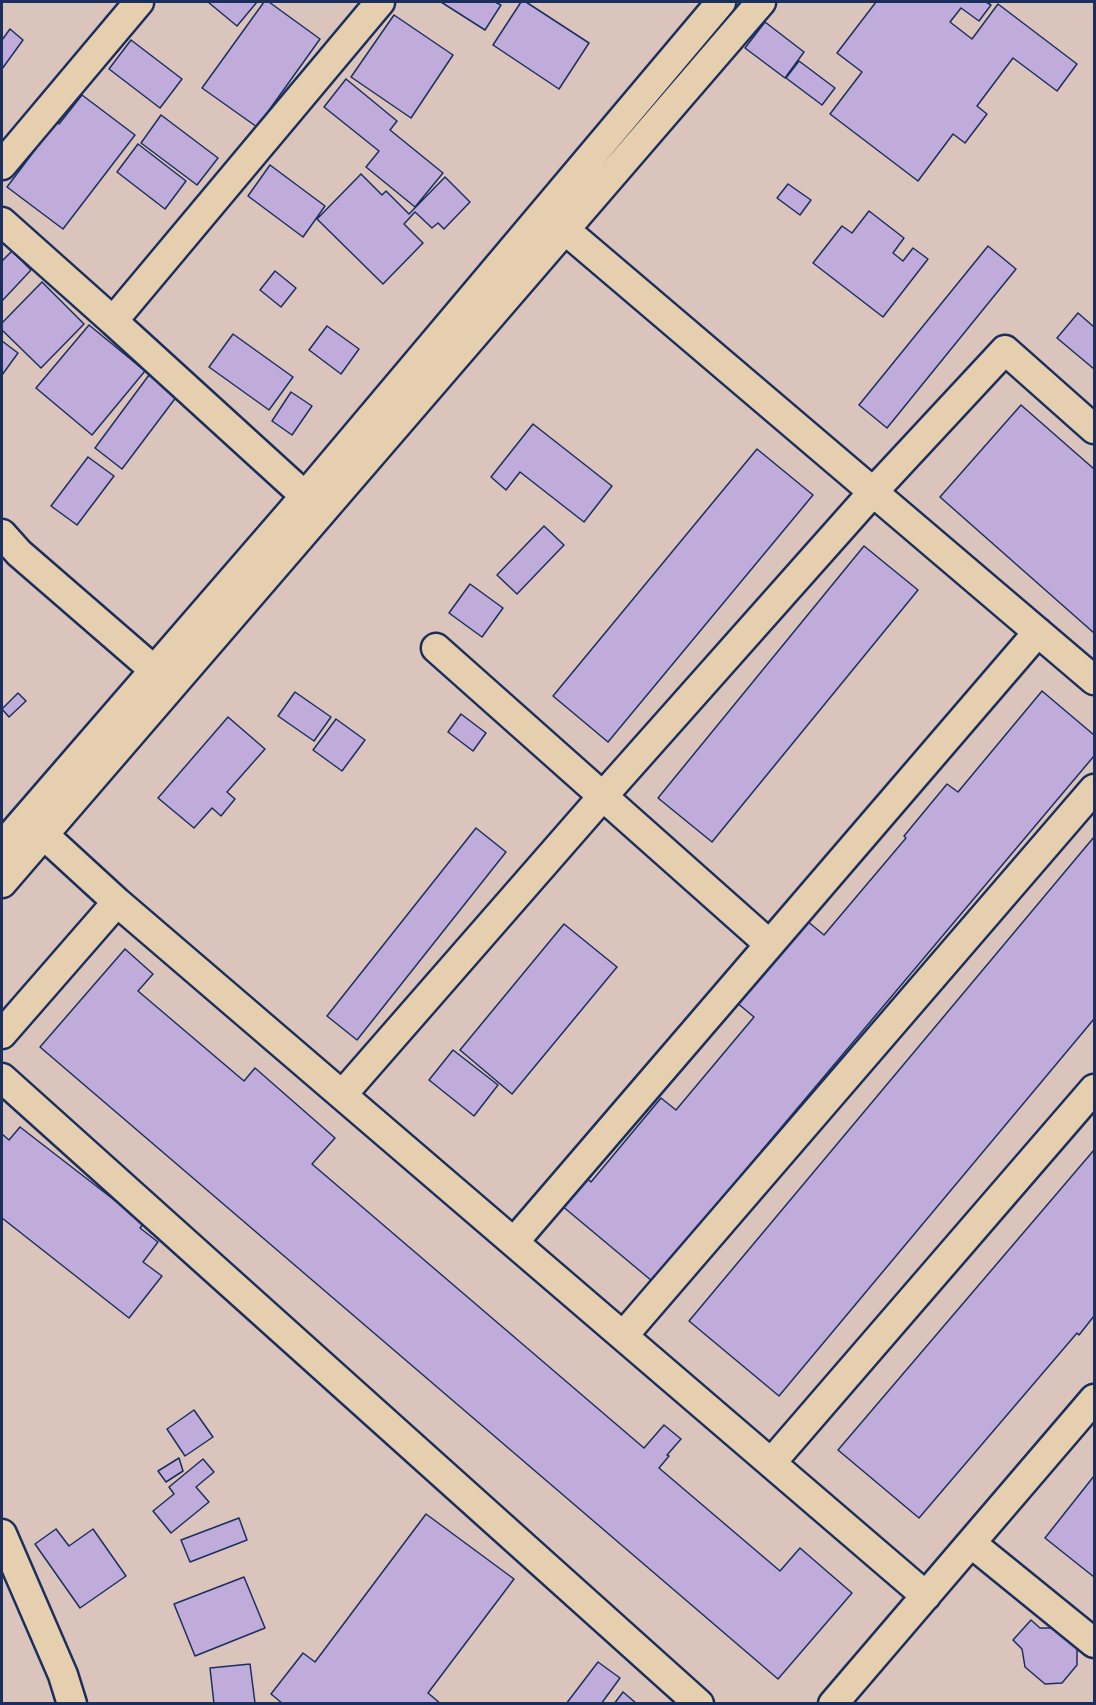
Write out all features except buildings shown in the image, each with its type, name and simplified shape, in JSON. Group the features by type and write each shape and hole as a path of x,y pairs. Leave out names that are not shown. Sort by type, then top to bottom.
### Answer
{"street":[{"path":"2,165 139,2"},
{"path":"112,321 380,2"},
{"path":"2,884 554,221 721,2"},
{"path":"2,846 305,496 554,221 761,2"},
{"path":"554,221 1095,680"},
{"path":"2,222 305,496"},
{"path":"342,1095 873,492 1005,350 1095,429"},
{"path":"2,534 19,553 154,670"},
{"path":"514,1242 1038,632"},
{"path":"436,648 770,944"},
{"path":"623,1336 1095,789"},
{"path":"44,835 117,902 926,1596"},
{"path":"2,1034 117,902"},
{"path":"2,1078 699,1704"},
{"path":"771,1463 1095,1089"},
{"path":"833,1704 1095,1399"},
{"path":"2,1534 63,1675 72,1704"},
{"path":"971,1543 1095,1643"}]}
